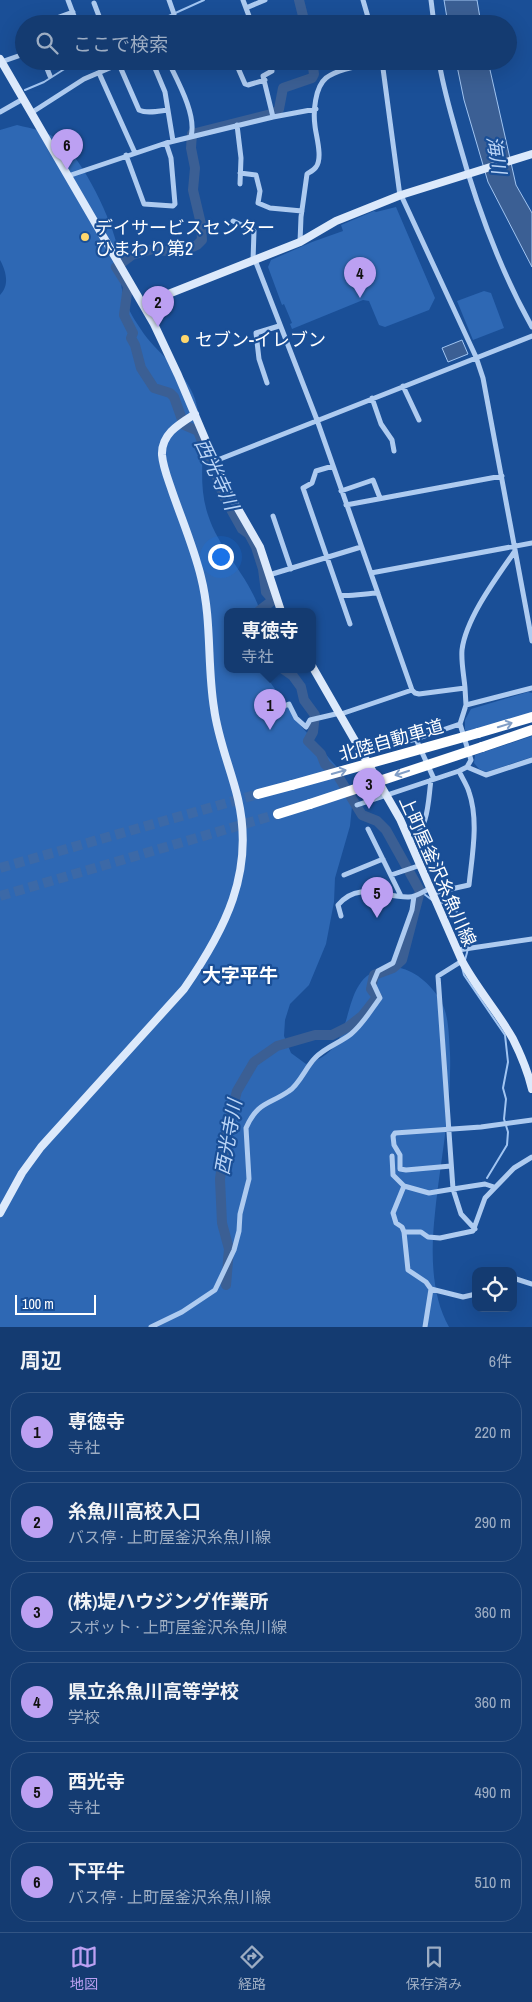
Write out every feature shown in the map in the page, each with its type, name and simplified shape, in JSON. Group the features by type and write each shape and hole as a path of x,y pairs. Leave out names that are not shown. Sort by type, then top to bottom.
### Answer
{"highway":[{"name":"北陸自動車道","path":"258,794 478,733 532,716"},
{"name":"北陸自動車道","path":"278,814 532,730"}],"street":[{"path":"68,0 74,15"},
{"path":"168,0 174,14"},
{"path":"243,0 249,15"},
{"path":"246,8 265,0"},
{"path":"363,0 367,15"},
{"path":"431,0 433,15"},
{"path":"94,3 99,15"},
{"path":"65,15 73,12"},
{"path":"15,58 2,65 143,304 163,343 226,488 260,546 281,608"},
{"path":"48,70 50,76"},
{"path":"31,113 84,79 105,70"},
{"path":"121,70 139,110 142,112 168,110"},
{"path":"156,70 166,92 173,141"},
{"path":"172,70 182,91 192,123 191,136"},
{"path":"238,70 245,84 248,85 265,80"},
{"path":"272,70 263,76 272,117"},
{"path":"300,242 307,174 316,168 319,162 318,138 315,125 318,92 325,79 335,73 348,70"},
{"path":"383,70 401,195 476,357 483,378 532,640"},
{"path":"440,70 442,84 468,174 506,276 532,327"},
{"path":"99,73 135,153"},
{"path":"0,112 23,99"},
{"path":"68,176 191,136 316,109"},
{"path":"237,125 240,184"},
{"path":"126,156 144,204 174,206 171,158 166,143"},
{"path":"143,304 300,242 336,221 401,195 532,154"},
{"path":"240,173 256,175 260,191 258,203 270,208 302,211"},
{"path":"233,221 254,231 254,261 317,420 412,690 419,694 465,688"},
{"path":"266,383 259,359 256,334 280,326"},
{"path":"215,461 476,357 532,337"},
{"path":"403,386 420,420"},
{"path":"372,398 381,424 392,440 394,451"},
{"path":"0,1214 22,1172 42,1147 173,1003 188,983 202,962 229,912 240,878 244,830 238,797 222,748 215,718 204,592 162,455 162,444 169,433 195,414"},
{"path":"333,466 316,471 312,482 303,488 350,624"},
{"path":"346,505 502,476"},
{"path":"341,491 373,480 380,498"},
{"path":"273,516 291,569"},
{"path":"371,573 515,548 532,543"},
{"path":"269,575 361,547"},
{"path":"357,804 467,767 471,760 460,724 466,705 462,660 464,642 478,609 515,548"},
{"path":"340,595 378,593"},
{"name":"上町屋釜沢糸魚川線","path":"316,672 387,794 421,865 462,961 474,983 513,1039 532,1085"},
{"path":"466,705 532,688"},
{"path":"272,711 289,704 296,718 306,728 310,720 341,713 412,690"},
{"path":"363,752 416,739 460,724"},
{"path":"410,842 424,824 432,779 416,739"},
{"path":"467,767 486,775 532,760"},
{"path":"341,916 338,905 346,896 352,894 381,892 401,896 414,896 432,890 469,885 474,843 472,811 469,793 459,771"},
{"path":"368,829 401,896"},
{"path":"344,875 383,859"},
{"path":"391,875 421,865"},
{"path":"151,1327 182,1312 216,1290 234,1250 239,1231 240,1214 249,1179 246,1128 249,1120 256,1110 263,1105 289,1092 306,1067 316,1057 350,1035 373,1009 380,998 373,983 378,971 393,963 412,910 414,896"},
{"path":"458,950 532,939"},
{"path":"462,961 438,976 453,1189 461,1214 474,1229"},
{"path":"451,1166 400,1169 400,1155 394,1144 393,1136 395,1133 481,1128 532,1120"},
{"path":"392,1156 393,1175 404,1186 429,1192 485,1184 494,1187"},
{"path":"474,1229 483,1202 494,1187 514,1168 532,1157"},
{"path":"404,1186 393,1213 396,1223 404,1232 408,1270 426,1282 430,1289 425,1327"},
{"path":"404,1232 421,1232 428,1237 440,1238 454,1236 474,1229"},
{"path":"517,1279 532,1284"},
{"path":"430,1289 463,1297 472,1295"}],"shaded area":[{"path":"17,125 41,131 62,143 79,164 96,192 115,237 119,256 122,292 129,309 144,334 191,389 201,422 203,436 202,486 208,515 219,540 249,586 259,608 224,608 224,673 269,673 270,682 301,726 336,766 348,785 352,806 350,826 335,878 334,902 326,944 309,985 290,1004 285,1020 284,1036 291,1053 306,1064 329,1052 339,1039 357,989 364,979 374,971 393,967 412,972 430,986 444,1008 448,1030 450,1074 447,1117 434,1223 433,1263 439,1303 449,1327 0,1327 0,295 5,287 6,278 0,260 0,130"},
{"path":"396,207 435,298 429,310 385,327 379,325 369,301 363,300 292,329 290,324 292,323 284,304 282,305 268,267 271,260 343,231 341,225 374,211"},
{"path":"484,291 491,293 504,328 473,340 457,301"},
{"path":"528,692 532,693 532,713 468,732 465,730 465,720 471,709"},
{"path":"532,736 532,757 486,772 479,769 474,763 475,755"}],"water":[{"path":"444,0 477,0 480,15 446,15"},
{"name":"海川","path":"458,70 490,70 516,185 532,213 532,267 488,182 464,100"},
{"path":"462,340 468,354 448,362 442,348"}],"waterway":[{"path":"171,15 204,0"},
{"name":"西光寺川","path":"299,0 303,15"},
{"path":"25,90 44,82 63,70"},
{"name":"西光寺川","path":"263,608 273,600 266,592 263,569 256,547 249,534 242,529 223,495 215,471 203,449 198,431 184,425 174,397 170,393 154,388 141,368 135,345 131,338 133,333 124,315 128,286 116,267 132,255 153,249 179,253 197,245 202,240 201,224 193,190 195,168 191,148 192,134 275,113 279,109 283,88 312,78 313,70"},
{"name":"西光寺川","path":"226,1285 229,1249 222,1223 220,1179 227,1129 237,1091 254,1062 277,1046 315,1035 332,1035 348,1027 362,1016 377,997 371,989 374,975 393,968 402,960 420,891 386,830 377,821 362,815 338,776 325,764 321,754 308,741 313,732 315,715 304,700 301,687 289,673"},
{"path":"420,891 432,900"},
{"path":"439,902 454,910 464,924 468,942 465,960"},
{"path":"462,967 464,975 505,1035 508,1062 503,1088 506,1099 504,1119 508,1132 507,1145 487,1178"}],"tunnel":[{"path":"0,868 258,794"},
{"path":"0,896 278,814"}],"place":[{"name":"下平牛","path":"67,170"},
{"name":"デイサービスセンター ひまわり第2","path":"85,237"},
{"name":"県立糸魚川高等学校","path":"360,298"},
{"name":"糸魚川高校入口","path":"158,327"},
{"name":"セブン-イレブン","path":"185,339"},
{"name":"専徳寺","path":"270,730"},
{"name":"(株)堤ハウジング作業所","path":"369,809"},
{"name":"西光寺","path":"377,918"}],"district":[{"name":"大字平牛","path":"240,975"}]}
